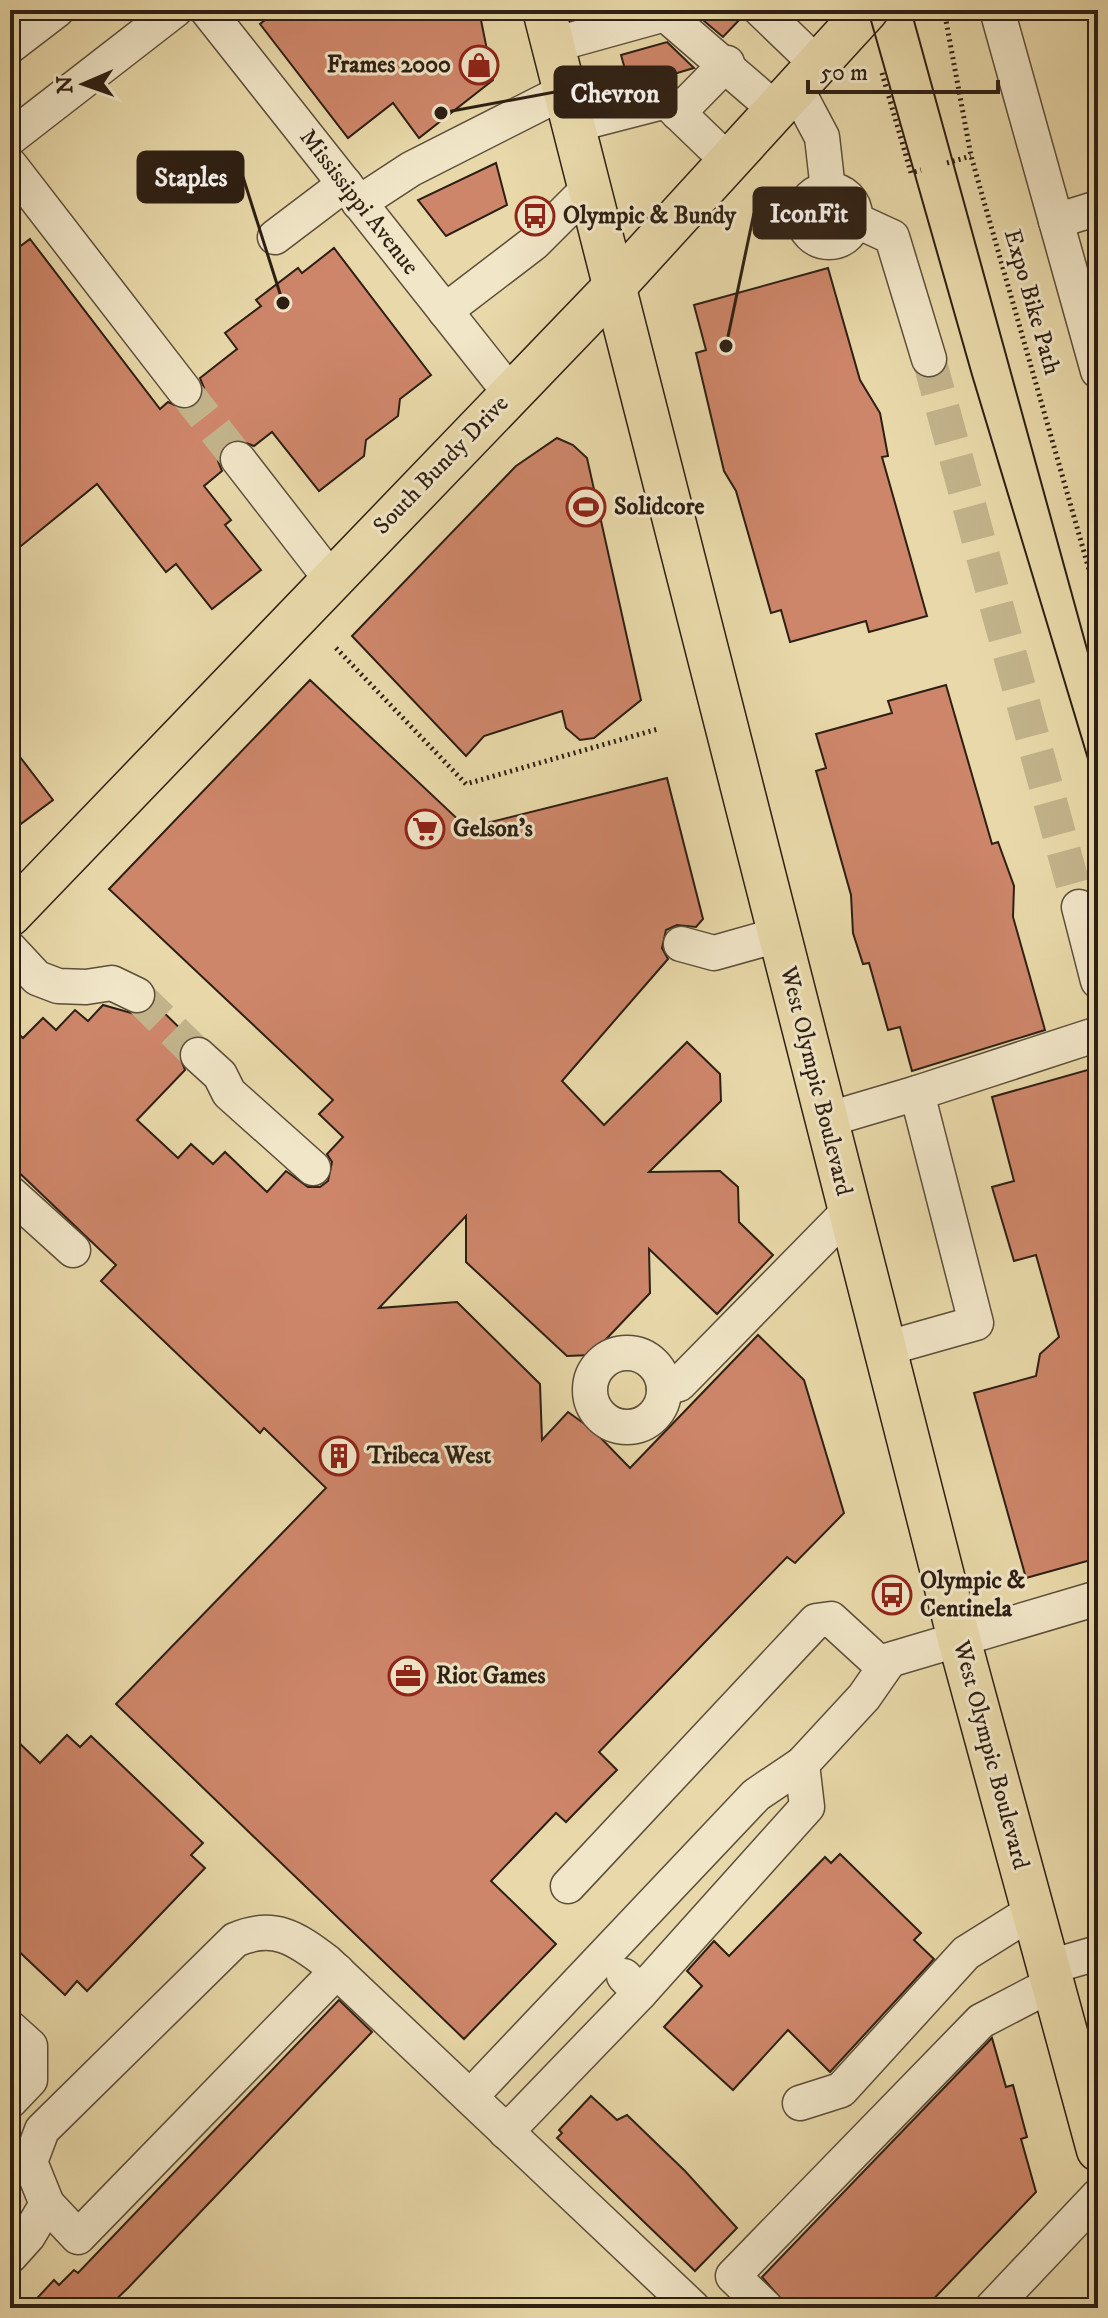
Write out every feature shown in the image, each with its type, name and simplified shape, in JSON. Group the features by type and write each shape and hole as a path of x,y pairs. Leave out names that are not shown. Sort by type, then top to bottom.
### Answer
{"main road":[{"name":"South Bundy Drive","path":"10,915 614,287 867,10"},
{"name":"West Olympic Boulevard","path":"549,27 884,1349 1098,2150"}],"street":[{"path":"10,46 57,10"},
{"path":"10,138 175,10"},
{"name":"Mississippi Avenue","path":"207,10 511,394"},
{"path":"761,10 822,137 828,190"},
{"path":"997,10 1098,371"},
{"path":"549,27 665,14 699,46 727,63 796,87"},
{"path":"678,113 727,63"},
{"path":"275,237 352,194 569,108 666,101 728,161"},
{"path":"10,165 184,390"},
{"path":"445,311 534,243 589,188"},
{"path":"828,190 845,196 854,211 855,220 852,229 839,241 822,242 809,233 803,217 807,202 828,190"},
{"path":"1056,221 1098,208"},
{"path":"855,220 892,237 929,359"},
{"path":"238,459 331,579"},
{"path":"1079,907 1098,981"},
{"path":"681,944 714,953 778,935"},
{"path":"10,949 37,978 58,986 86,987 112,983 129,996"},
{"path":"826,1120 1098,1034"},
{"path":"194,1060 220,1075 229,1093 313,1168"},
{"path":"884,1349 976,1323 917,1093"},
{"path":"10,1193 73,1250"},
{"path":"664,1388 679,1384 849,1211"},
{"path":"568,1886 816,1621 831,1619 879,1663 1098,1598"},
{"path":"470,2097 756,1795 802,1764 864,1697 889,1661"},
{"path":"506,2132 640,1993 807,1807 802,1764"},
{"path":"800,2103 841,2090 966,1953 1033,1911"},
{"path":"337,1971 78,2237 47,2204 30,2162 42,2130 235,1940 252,1932 285,1935 296,1938 337,1971 679,2303"},
{"path":"766,2308 733,2276 981,2021 1052,1975 1098,1953"},
{"path":"605,1956 640,1993"},
{"path":"10,2028 30,2046 30,2080 10,2101"},
{"path":"992,2308 1098,2196"},
{"path":"10,2256 28,2236 47,2204"}],"path":[{"name":"Expo Bike Path","path":"944,10 971,156 1098,601"},
{"path":"882,73 911,173 921,170"},
{"path":"947,163 971,156"},
{"path":"336,648 466,784 658,729"}],"building":[{"path":"278,10 479,10 493,80 419,138 393,103 348,138 260,24"},
{"path":"691,10 742,10 742,17 723,37"},
{"path":"667,42 694,68 630,87 621,55"},
{"path":"496,163 507,205 446,236 418,200"},
{"path":"30,239 160,409 168,402 186,410 197,405 204,388 200,378 237,349 225,333 261,306 256,300 298,268 302,273 334,248 431,375 400,399 398,416 366,440 364,456 319,491 272,432 254,446 236,439 225,444 218,461 222,471 204,486 231,520 225,525 261,570 212,609 176,564 166,572 97,484 10,555 10,254"},
{"path":"828,268 860,380 880,413 888,456 882,457 927,616 869,632 866,621 790,642 781,610 771,613 736,491 724,471 696,353 706,350 694,305"},
{"path":"557,438 573,445 587,458 641,700 594,738 580,740 566,728 562,711 484,736 466,756 352,636 516,466"},
{"path":"310,680 467,828 667,778 703,919 696,927 677,925 666,930 662,948 668,959 562,1081 604,1125 687,1042 720,1074 721,1101 649,1172 720,1171 738,1187 739,1222 773,1255 717,1314 649,1249 650,1293 591,1355 567,1356 466,1262 466,1216 379,1308 457,1302 540,1384 542,1440 568,1412 593,1430 630,1468 758,1335 804,1380 844,1513 795,1563 787,1557 599,1752 617,1770 566,1822 556,1813 491,1881 556,1944 464,2039 116,1704 326,1488 264,1428 260,1433 101,1281 116,1265 10,1164 10,1026 23,1038 43,1018 56,1030 75,1010 88,1021 103,1005 138,1015 155,1004 189,1037 178,1052 185,1070 137,1120 178,1158 191,1144 213,1164 225,1152 267,1192 286,1171 308,1187 320,1187 328,1181 332,1162 327,1154 343,1137 319,1114 333,1100 109,889"},
{"path":"946,685 992,844 998,842 1014,886 1013,917 1045,1030 912,1071 900,1027 888,1030 869,963 863,964 853,933 851,895 816,771 826,768 816,734 892,713 888,701"},
{"path":"10,744 53,800 10,832"},
{"path":"1098,1067 1098,1558 1026,1578 974,1393 1036,1376 1040,1354 1059,1337 1036,1255 1014,1261 992,1187 1014,1181 992,1097"},
{"path":"10,1734 40,1763 67,1735 80,1747 91,1736 203,1843 191,1855 205,1868 87,1991 77,1981 65,1995 10,1943"},
{"path":"840,1854 921,1933 914,1940 934,1959 830,2072 788,2030 733,2090 664,2027 702,1986 687,1971 714,1941 729,1956 825,1857 831,1863"},
{"path":"339,2000 372,2032 128,2288 107,2308 28,2308 54,2280 59,2285 74,2270 78,2273"},
{"path":"992,2038 1006,2087 1013,2085 1027,2137 1021,2139 1036,2192 925,2308 789,2308 762,2277"},
{"path":"591,2096 617,2120 627,2115 685,2171 737,2228 695,2271 557,2138 562,2133 559,2130"}],"tunnel":[{"path":"929,359 1079,907"},
{"path":"184,390 238,459"},
{"path":"137,995 198,1055"}],"tram line":[{"path":"868,10 972,375 1098,792"},
{"path":"911,10 1098,689"}],"place":[{"name":"Frames 2000","path":"479,65"},
{"name":"Chevron","path":"441,113"},
{"name":"Olympic & Bundy","path":"535,216"},
{"name":"Staples","path":"283,303"},
{"name":"IconFit","path":"726,346"},
{"name":"Solidcore","path":"586,507"},
{"name":"Gelson's","path":"425,829"},
{"name":"Tribeca West","path":"339,1456"},
{"name":"Olympic & Centinela","path":"892,1595"},
{"name":"Riot Games","path":"408,1676"}]}
